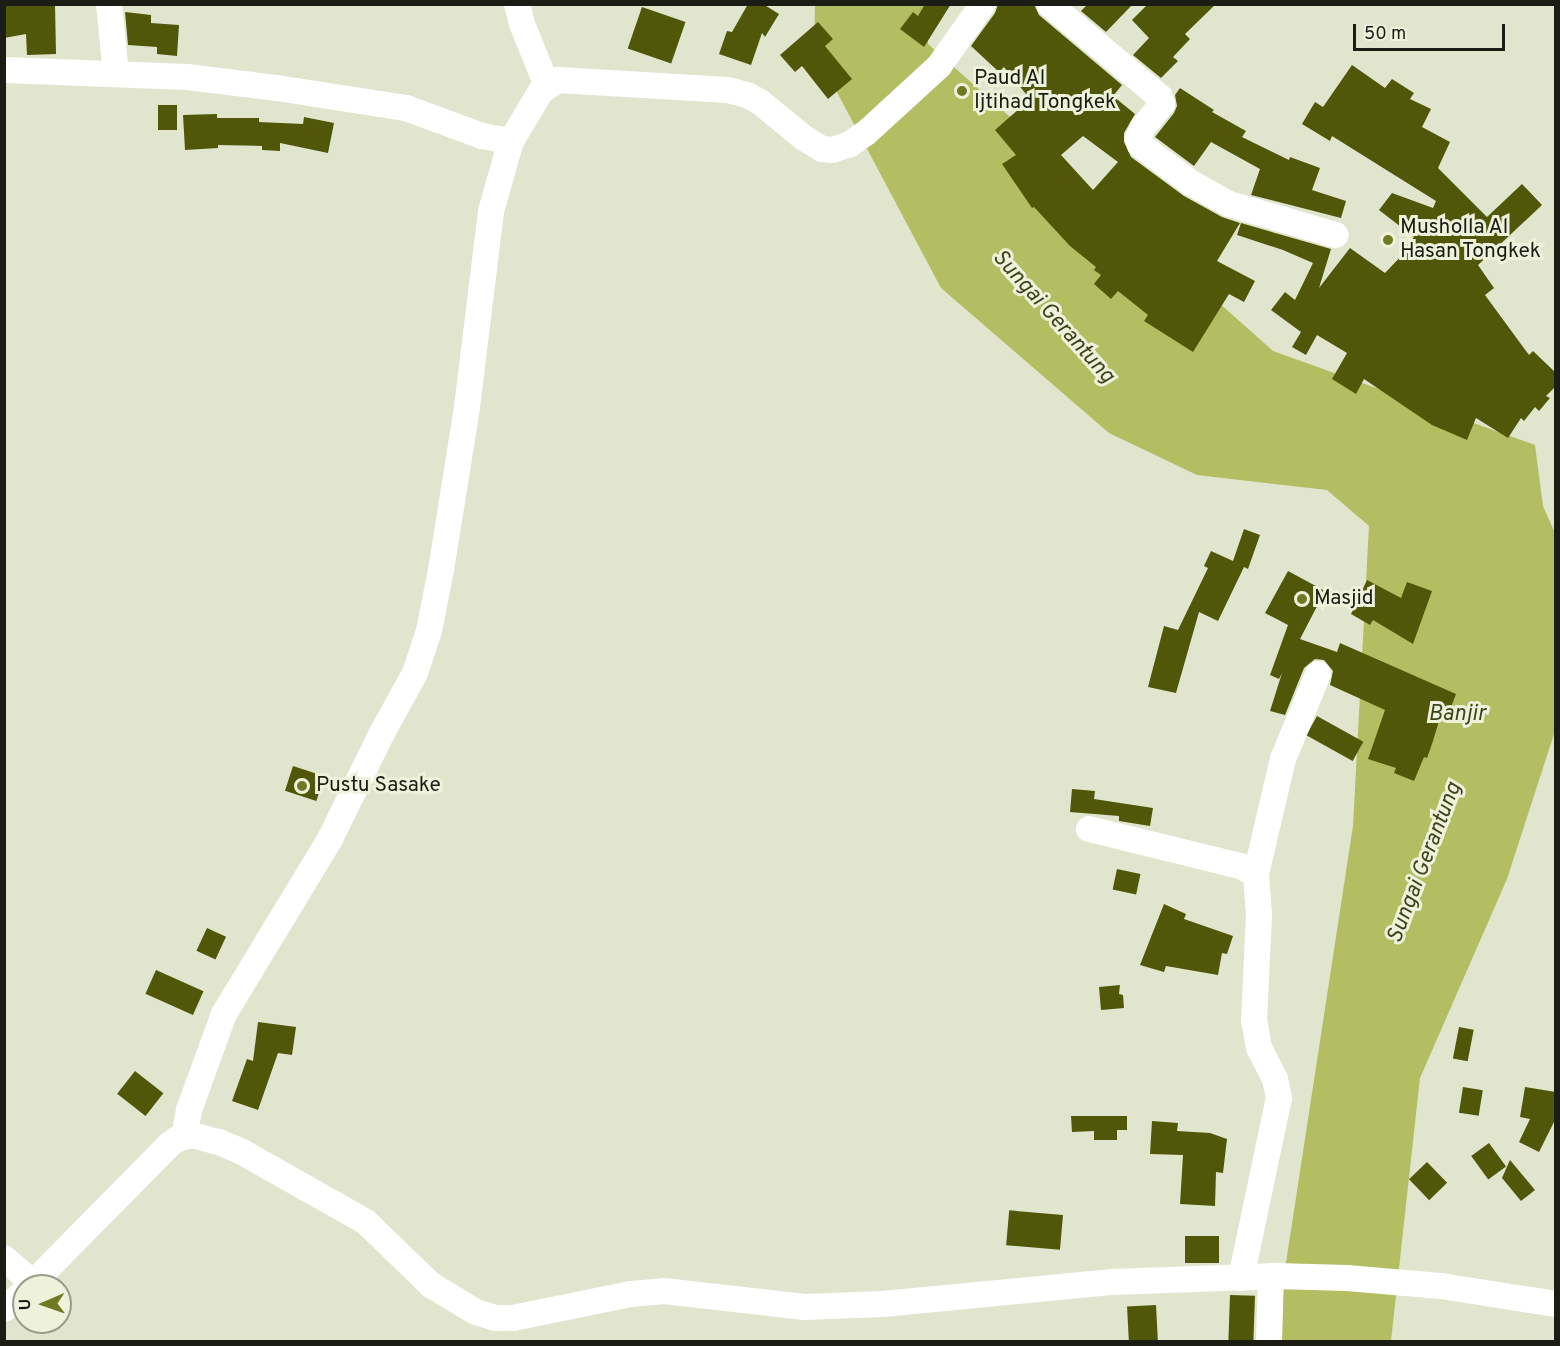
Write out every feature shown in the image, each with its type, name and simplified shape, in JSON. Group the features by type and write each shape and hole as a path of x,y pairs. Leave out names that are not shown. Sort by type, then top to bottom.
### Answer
{"street":[{"path":"110,4 116,74"},
{"path":"517,4 522,24 547,86"},
{"path":"184,1136 189,1110 224,1014 333,834 382,733 415,673 429,630 441,570 466,407 487,230 511,141 547,86 561,80 736,91 760,102 804,138 822,149 829,150 850,144 939,66 983,4"},
{"path":"1049,4 1160,97 1162,104 1142,129 1138,138 1140,145 1191,183 1229,204 1336,235"},
{"path":"4,70 207,80 367,101 406,108 482,136 511,141"},
{"path":"1240,1278 1279,1098 1275,1079 1259,1048 1254,1021 1258,915 1256,874 1283,759 1318,674"},
{"path":"1089,829 1240,866 1256,874"},
{"path":"42,1274 169,1145 184,1136 192,1136 219,1142 242,1152 366,1222 431,1285 476,1312 496,1318 513,1318 631,1294 664,1291 804,1307 883,1304 1113,1282 1273,1276 1347,1278 1464,1289 1556,1304"},
{"path":"4,1257 18,1274"},
{"path":"1269,1341 1273,1276"}],"water":[{"name":"Banjir","path":"815,5 928,5 928,44 1273,351 1535,445 1543,506 1555,533 1555,731 1507,879 1420,1078 1391,1341 1274,1341 1353,826 1369,526 1327,490 1197,475 1109,433 941,288 814,49"}],"building":[{"path":"4,4 55,4 56,54 27,55 26,34 4,38"},
{"path":"748,4 763,4 779,14 765,37 762,33 751,65 719,54 727,31 732,32"},
{"path":"925,4 951,4 924,47 900,29 913,12 918,16"},
{"path":"998,4 1034,4 1039,15 1122,85 1113,96 1135,114 1124,133 1124,142 1131,157 1184,196 1222,217 1240,223 1217,261 1255,281 1244,302 1229,294 1193,352 1144,321 1148,315 1118,291 1111,299 1094,284 1101,275 1094,270 1096,267 1070,246 1034,207 1032,208 1002,164 1016,155 995,130 1030,99 1004,67 999,72 971,46 995,13","holes":["1083,136 1118,162 1093,190 1061,155"]},
{"path":"1088,4 1133,4 1106,32 1081,11"},
{"path":"1148,4 1216,4 1185,34 1190,39 1173,57 1178,61 1161,78 1133,55 1149,38 1132,20"},
{"path":"642,7 685,22 671,64 628,49"},
{"path":"125,12 151,15 151,23 179,25 177,56 157,54 157,47 128,45"},
{"path":"818,22 833,39 825,46 852,79 828,99 802,66 795,72 780,55"},
{"path":"1352,65 1385,88 1392,79 1414,93 1410,99 1431,109 1422,127 1450,142 1438,168 1487,217 1522,184 1542,205 1478,265 1494,288 1485,295 1529,355 1533,351 1556,373 1556,386 1546,396 1550,398 1539,411 1535,407 1524,421 1521,418 1508,438 1476,418 1467,440 1432,425 1364,379 1356,394 1332,379 1347,353 1317,335 1306,355 1292,347 1301,332 1271,310 1285,292 1295,300 1313,263 1283,250 1237,235 1241,223 1331,249 1319,288 1350,248 1385,273 1405,252 1403,250 1414,237 1379,210 1392,193 1433,208 1436,201 1332,136 1330,141 1302,124 1315,102 1323,107"},
{"path":"1180,88 1214,110 1212,112 1246,131 1242,137 1289,160 1290,157 1320,168 1312,190 1346,201 1341,218 1251,195 1260,169 1211,142 1194,166 1155,137 1174,113 1177,106 1175,95"},
{"path":"158,105 177,105 177,130 158,130"},
{"path":"217,114 217,118 259,118 259,122 303,124 304,117 334,123 328,153 280,143 280,151 262,150 262,146 218,145 218,148 185,150 183,115"},
{"path":"1244,529 1260,535 1248,569 1244,567 1218,621 1199,612 1176,693 1148,687 1164,626 1178,630 1208,568 1204,566 1211,551 1233,561"},
{"path":"1288,571 1325,591 1300,639 1337,652 1340,643 1456,694 1450,710 1443,708 1427,758 1424,757 1414,781 1394,773 1396,768 1368,759 1385,710 1330,685 1333,671 1324,660 1315,659 1304,668 1285,715 1270,711 1282,673 1279,679 1270,675 1288,625 1265,613"},
{"path":"1367,580 1401,598 1407,582 1432,591 1413,644 1373,620 1370,625 1351,614"},
{"path":"1317,716 1363,742 1353,761 1306,735"},
{"path":"293,766 324,776 316,801 285,791"},
{"path":"1072,789 1095,791 1094,799 1153,808 1150,826 1119,821 1119,816 1070,812"},
{"path":"1117,869 1140,874 1136,895 1113,890"},
{"path":"1164,904 1186,914 1184,919 1233,936 1227,954 1222,953 1218,975 1166,966 1164,972 1140,965"},
{"path":"207,928 226,937 215,960 196,951"},
{"path":"156,970 204,991 193,1015 145,994"},
{"path":"1120,985 1119,994 1123,995 1124,1008 1101,1010 1099,987"},
{"path":"258,1022 296,1027 292,1055 278,1053 258,1110 232,1101 247,1059 253,1061"},
{"path":"1459,1027 1474,1030 1468,1061 1453,1058"},
{"path":"135,1071 163,1093 146,1116 117,1094"},
{"path":"1463,1087 1483,1090 1479,1116 1459,1113"},
{"path":"1525,1087 1556,1092 1556,1118 1539,1152 1519,1142 1530,1119 1520,1117"},
{"path":"1071,1116 1127,1116 1127,1130 1117,1130 1117,1140 1094,1140 1094,1131 1072,1132"},
{"path":"1152,1121 1178,1123 1177,1131 1210,1133 1227,1139 1223,1173 1216,1172 1215,1206 1180,1204 1183,1155 1150,1154"},
{"path":"1489,1143 1506,1166 1488,1179 1471,1156"},
{"path":"1510,1160 1535,1190 1521,1201 1502,1178"},
{"path":"1427,1162 1447,1183 1429,1200 1409,1179"},
{"path":"1009,1210 1063,1215 1060,1250 1006,1245"},
{"path":"1185,1236 1219,1236 1219,1263 1185,1263"},
{"path":"1230,1295 1255,1296 1253,1342 1228,1341"},
{"path":"1156,1305 1158,1341 1129,1342 1127,1307"}],"place":[{"name":"Paud Al Ijtihad Tongkek","path":"962,91"},
{"name":"Musholla Al Hasan Tongkek","path":"1388,240"},
{"name":"Masjid","path":"1302,599"},
{"name":"Pustu Sasake","path":"302,786"}],"water label":[{"name":"Sungai Gerantung","path":"1053,317"},
{"name":"Sungai Gerantung","path":"1425,863"}]}
